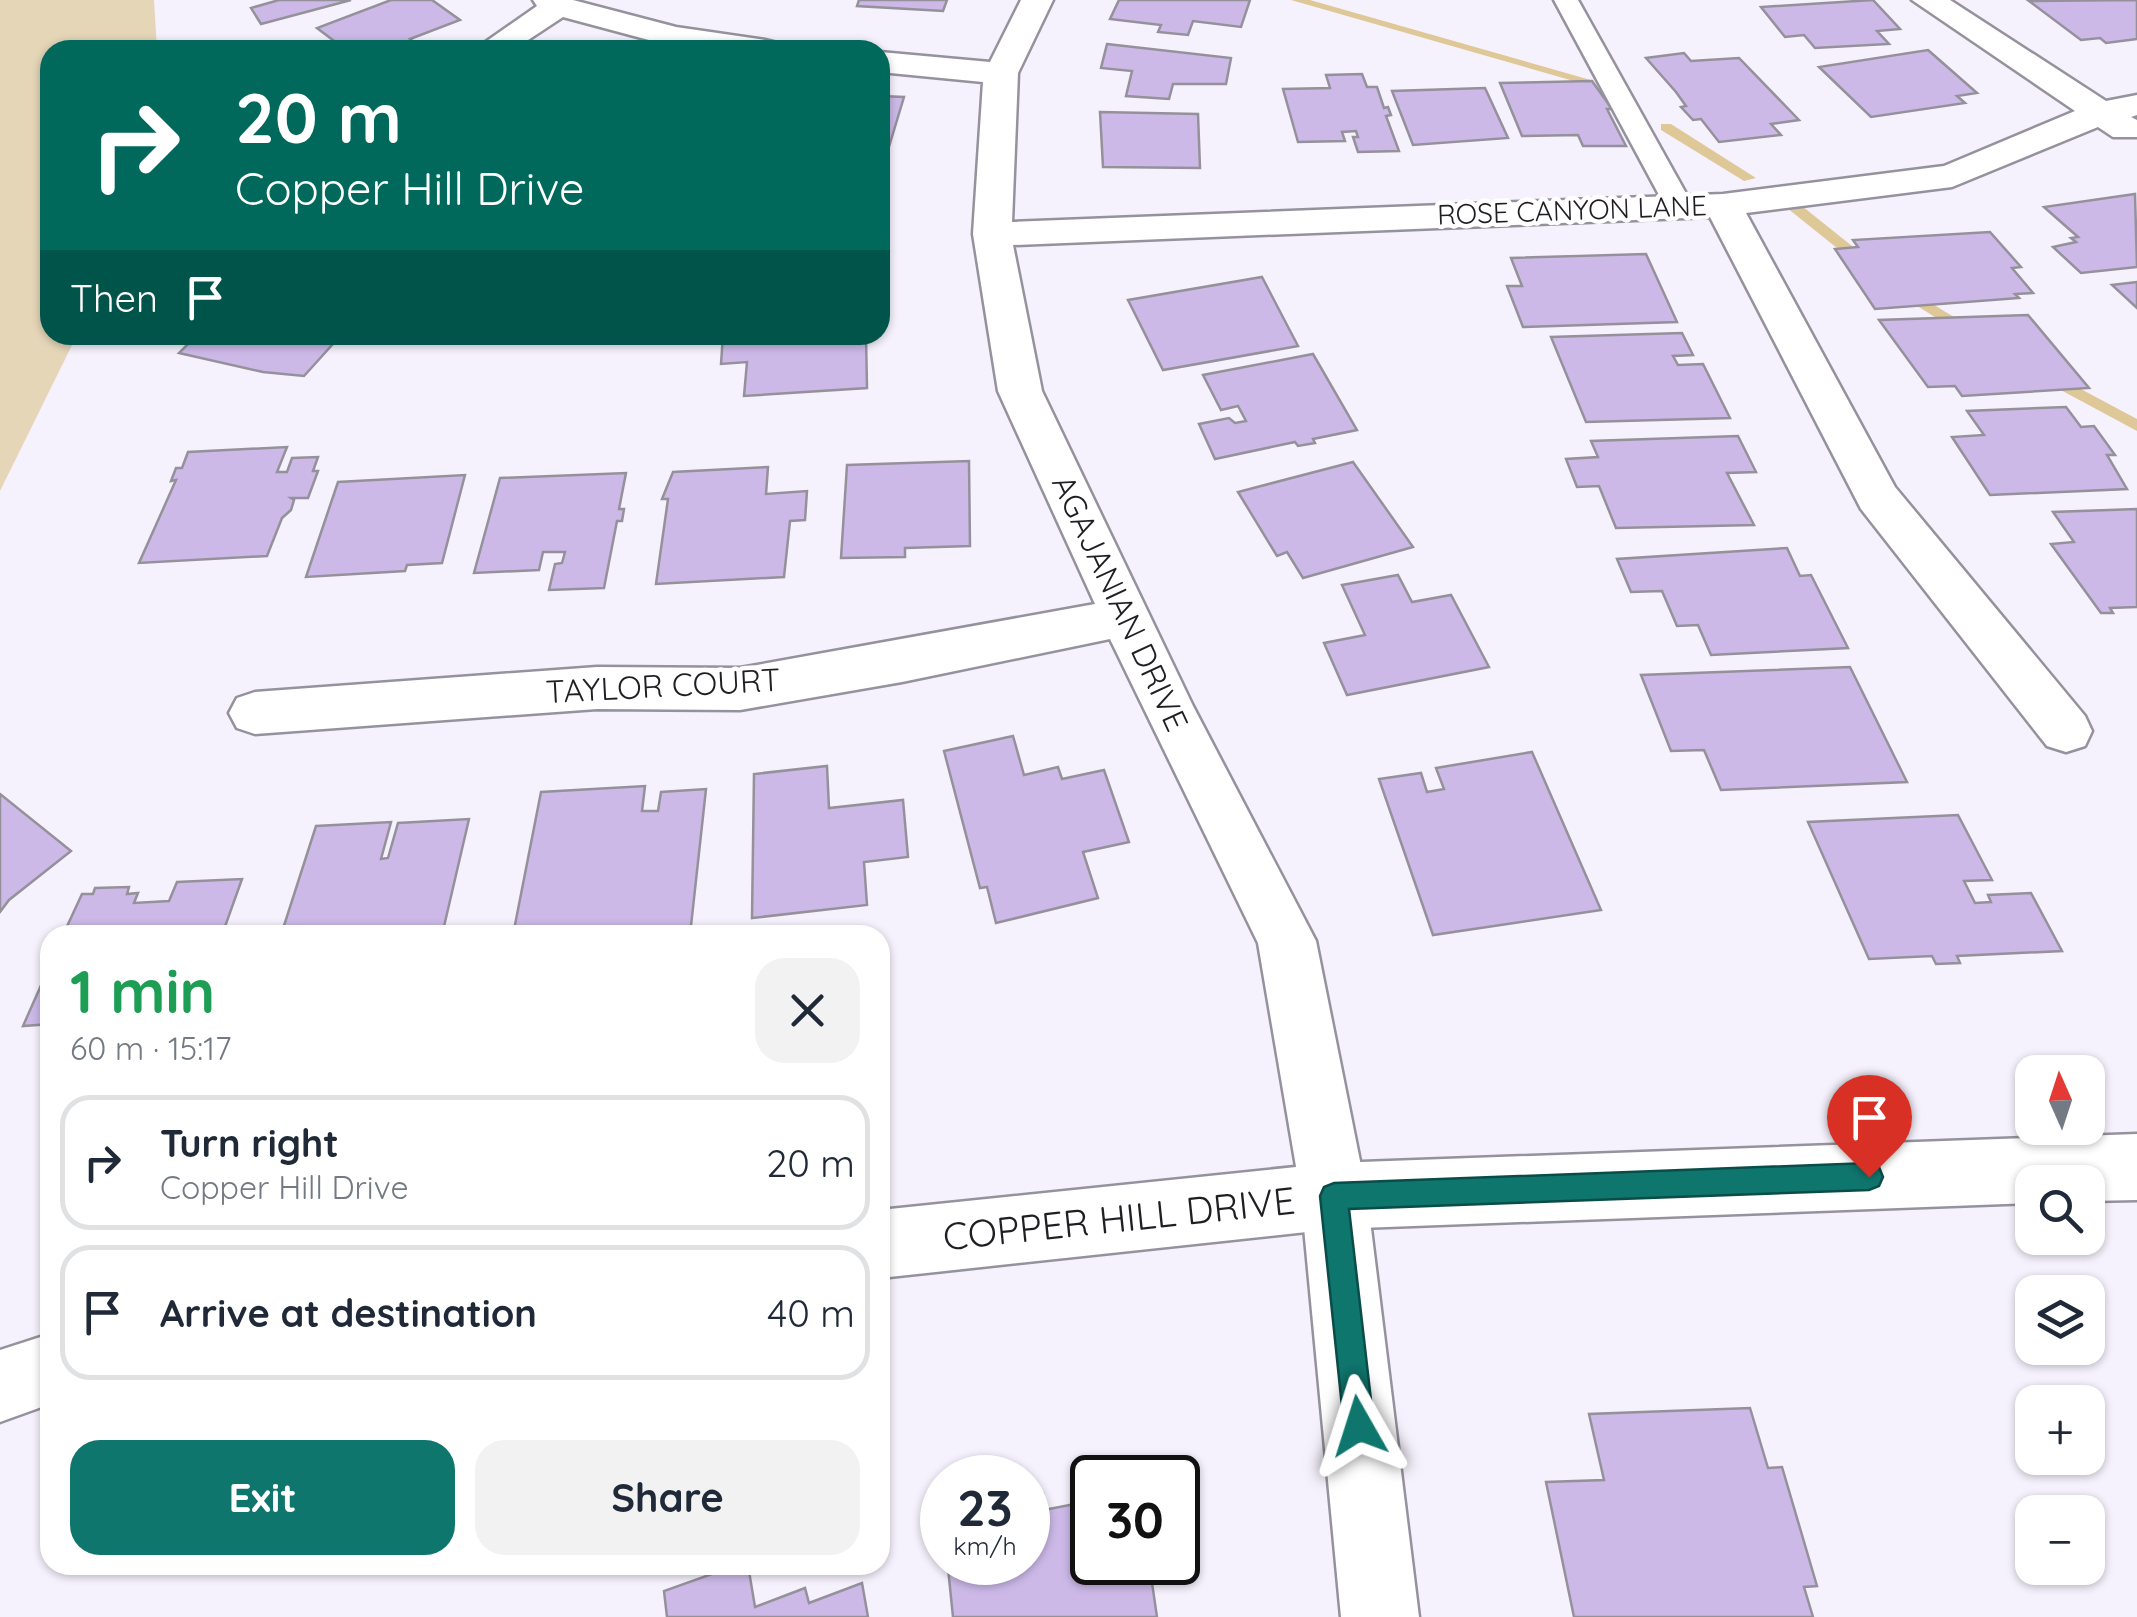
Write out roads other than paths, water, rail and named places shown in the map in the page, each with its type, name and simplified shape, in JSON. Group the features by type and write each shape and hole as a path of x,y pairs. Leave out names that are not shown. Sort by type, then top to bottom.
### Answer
{"street":[{"name":"AGAJANIAN DRIVE","path":"1037,0 1001,74 992,234 1020,391 1125,617 1287,941 1334,1196 1380,1617"},
{"path":"1928,0 2120,108 2137,136"},
{"path":"505,40 553,3 695,40"},
{"path":"890,63 1001,74"},
{"name":"ROSE CANYON LANE","path":"992,234 1701,205 1952,176 2120,108"},
{"path":"1701,205 1877,497 2066,731"},
{"name":"TAYLOR COURT","path":"254,713 597,688 740,689 902,662 1125,617"},
{"name":"COPPER HILL DRIVE","path":"890,1243 1334,1196 2137,1167"},
{"path":"0,1386 40,1372"}],"lane":[{"path":"1566,0 1701,205"}],"waterway":[{"path":"1297,0 1588,81"},
{"path":"1666,127 1749,178"},
{"path":"1787,201 1867,265"},
{"path":"1903,291 1967,331"},
{"path":"2049,377 2137,426"}]}
